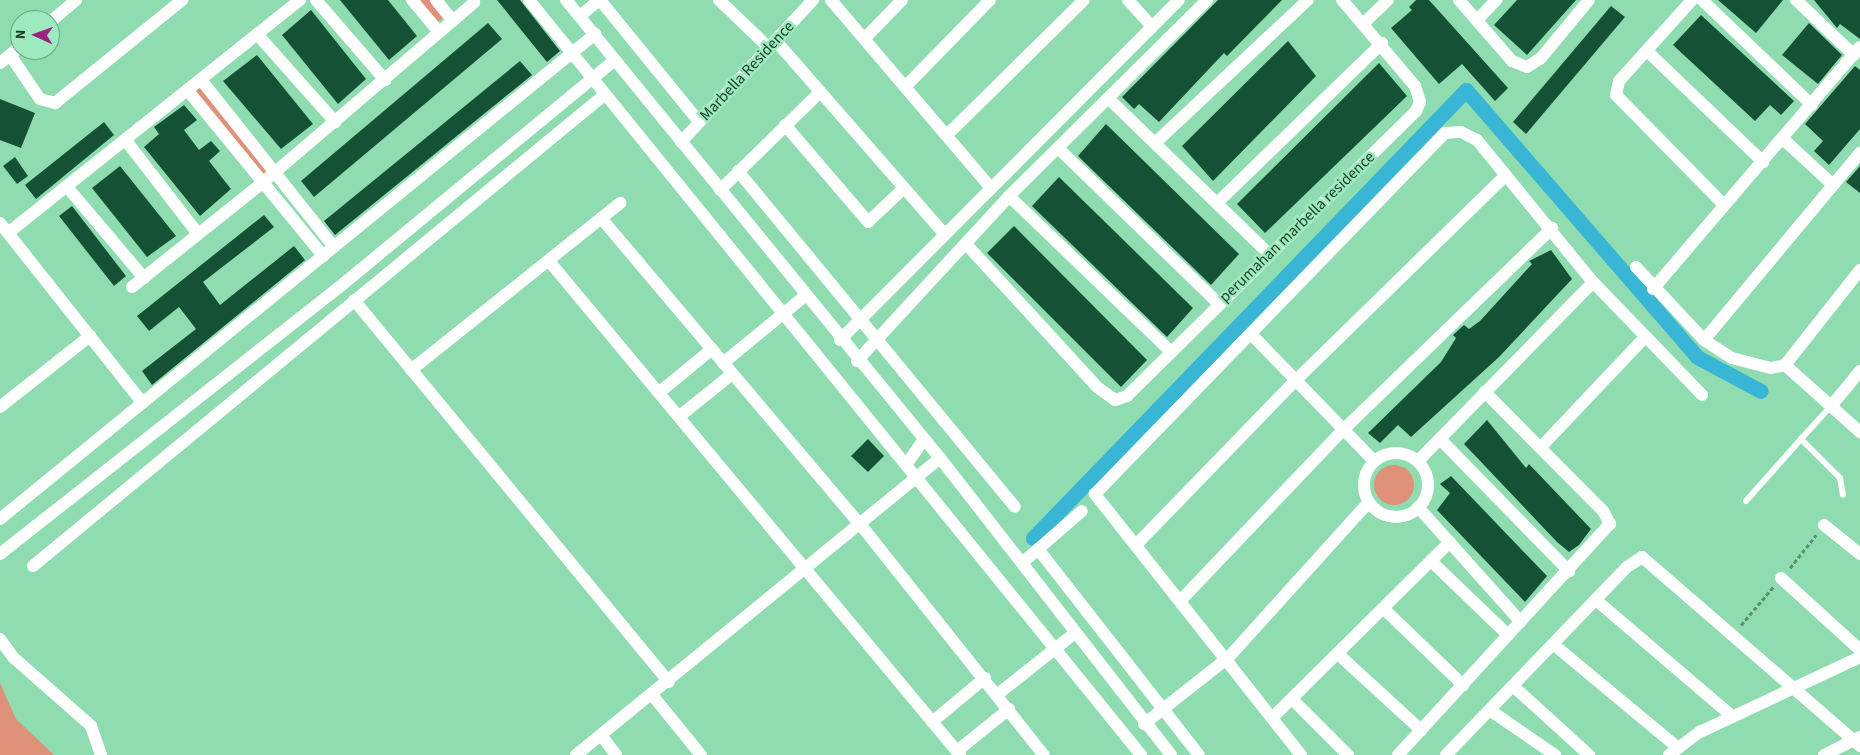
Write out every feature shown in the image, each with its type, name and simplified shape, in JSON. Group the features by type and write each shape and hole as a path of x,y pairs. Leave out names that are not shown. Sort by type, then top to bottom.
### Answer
{"street":[{"path":"60,14 76,0"},
{"path":"20,60 40,99 55,103 182,0"},
{"path":"142,402 4,228 68,188 189,92 300,0"},
{"path":"316,0 385,80"},
{"path":"412,0 439,32"},
{"path":"436,0 453,21"},
{"path":"530,0 603,96 784,314 1139,754 1154,736"},
{"path":"566,0 857,361 923,441 940,458 1010,546 1144,724 1171,755"},
{"path":"580,16 600,0 699,122"},
{"path":"719,0 773,45 820,92 945,235"},
{"name":"Marbella Residence","path":"681,142 813,0"},
{"path":"831,0 991,188"},
{"path":"865,38 902,0"},
{"path":"906,86 990,0"},
{"path":"947,135 1084,0"},
{"path":"1128,0 1152,27"},
{"path":"840,340 1179,0"},
{"path":"857,361 967,245 1010,196 1207,0"},
{"path":"1155,143 1308,0"},
{"name":"perumahan marbella residence","path":"967,245 1097,387 1115,400 1122,399 1416,111 1420,102 1415,86 1382,43 1342,0"},
{"path":"1364,23 1388,0"},
{"path":"1459,0 1512,61 1527,67 1541,58 1589,0"},
{"path":"1477,20 1496,0"},
{"path":"1692,0 1619,81 1616,95 1723,204"},
{"path":"1702,0 1812,105"},
{"path":"1653,288 1723,204 1783,139 1857,51 1796,0"},
{"path":"132,287 261,184 474,3"},
{"path":"257,34 334,122"},
{"path":"0,519 595,34"},
{"path":"1216,203 1382,43"},
{"path":"1647,51 1762,162"},
{"path":"0,63 10,55"},
{"path":"0,554 343,284 615,60"},
{"path":"202,81 334,247"},
{"path":"189,92 261,184 323,256"},
{"path":"720,190 820,92"},
{"path":"33,566 603,96"},
{"path":"1108,98 1269,254"},
{"path":"785,125 868,222 903,189"},
{"path":"1301,755 1228,658 1095,494 1445,133 1461,132 1477,140 1552,228 1593,282 1702,395"},
{"path":"1783,139 1833,185"},
{"path":"126,142 198,234"},
{"path":"1058,148 1219,304"},
{"path":"1704,340 1860,153"},
{"path":"738,171 876,343 1015,507"},
{"path":"1136,545 1296,380 1506,175"},
{"path":"68,188 144,278"},
{"path":"1010,196 1171,352"},
{"path":"411,370 620,203"},
{"path":"601,218 860,524 998,694 1044,755"},
{"path":"1181,600 1343,430 1552,228"},
{"path":"549,261 681,415 804,568 958,753 1009,709"},
{"path":"1636,267 1653,288 1704,340 1753,366 1785,364 1860,432"},
{"path":"1785,364 1860,270"},
{"path":"1418,461 1593,282"},
{"path":"723,362 805,296"},
{"path":"354,300 669,682"},
{"path":"1251,334 1374,461"},
{"path":"0,407 90,336"},
{"path":"1541,447 1645,337"},
{"path":"661,391 712,349"},
{"path":"1832,405 1860,371"},
{"path":"681,415 732,374"},
{"path":"1398,755 1608,529 1609,518 1485,392"},
{"path":"1440,439 1569,571"},
{"path":"906,465 923,441"},
{"path":"1398,452 1418,461 1428,484 1418,508 1390,517 1369,502 1364,476 1374,461 1398,452"},
{"path":"576,755 653,696 804,568 940,458"},
{"path":"1144,724 1228,658 1369,502"},
{"path":"1418,508 1521,622"},
{"path":"1022,563 1082,511"},
{"path":"1824,525 1860,554"},
{"path":"1273,717 1293,700 1450,542"},
{"path":"1038,549 1199,755"},
{"path":"1446,755 1491,711 1633,561 1647,558 1858,741 1824,755"},
{"path":"1431,561 1508,635"},
{"path":"1782,578 1860,650"},
{"path":"1596,600 1733,717"},
{"path":"1384,608 1463,684"},
{"path":"998,694 1075,633"},
{"path":"0,639 14,658 92,726 101,755"},
{"path":"1553,644 1673,751 1733,717 1794,686 1860,657"},
{"path":"1338,654 1421,730"},
{"path":"932,722 985,678"},
{"path":"1513,686 1589,755"},
{"path":"653,696 701,755"},
{"path":"1293,700 1348,755"},
{"path":"1491,711 1555,755"},
{"path":"601,735 616,755"}],"lane":[{"path":"1746,501 1832,405"},
{"path":"1801,438 1840,478 1843,495"}],"shaded area":[{"path":"418,0 430,0 444,17 437,23"},
{"path":"202,86 270,170 262,176 194,93"},
{"path":"1394,465 1408,471 1414,485 1408,499 1394,505 1380,499 1374,485 1380,471"},
{"path":"0,683 16,719 54,755 0,755"}],"building":[{"path":"340,0 388,0 417,36 389,60"},
{"path":"497,0 520,0 560,51 547,62"},
{"path":"1218,0 1282,0 1227,56 1224,53 1159,122 1139,104 1134,109 1122,97"},
{"path":"1416,0 1429,0 1508,88 1495,101 1462,64 1439,84 1391,28 1412,10 1409,7"},
{"path":"1517,0 1576,0 1527,55 1494,25"},
{"path":"1718,0 1783,0 1756,33"},
{"path":"1814,0 1860,0 1860,39 1840,24 1837,28"},
{"path":"1611,6 1625,17 1526,134 1513,122"},
{"path":"311,10 366,79 338,104 282,35"},
{"path":"1701,15 1794,101 1781,115 1770,105 1755,121 1673,45"},
{"path":"488,23 502,39 314,197 301,181"},
{"path":"1809,23 1842,55 1818,84 1782,55"},
{"path":"1288,41 1316,76 1213,181 1182,146"},
{"path":"257,55 313,124 281,149 223,81"},
{"path":"520,61 532,75 335,235 324,221"},
{"path":"1379,63 1407,96 1265,233 1237,204"},
{"path":"1855,66 1860,70 1860,129 1829,165 1814,151 1823,141 1805,124"},
{"path":"0,99 35,113 21,148 0,140"},
{"path":"184,105 197,120 184,130 199,150 211,141 220,151 209,161 231,189 200,216 144,147 159,134 154,127"},
{"path":"104,122 114,135 36,199 25,185"},
{"path":"1106,124 1239,254 1211,285 1078,156"},
{"path":"15,157 28,176 17,184 3,166"},
{"path":"120,166 176,236 147,257 92,188"},
{"path":"1860,166 1860,193 1846,182"},
{"path":"1059,177 1193,308 1167,337 1032,206"},
{"path":"72,206 126,276 114,286 59,216"},
{"path":"264,215 274,227 203,282 220,305 294,246 305,260 152,385 142,371 196,329 179,307 149,331 137,316"},
{"path":"1014,226 1147,360 1121,387 987,253"},
{"path":"1551,250 1572,279 1499,357 1411,437 1398,425 1380,443 1368,433 1441,362 1456,338 1453,335 1464,325 1469,329 1480,321 1532,264 1529,261"},
{"path":"1487,420 1526,468 1529,464 1591,529 1579,545 1569,552 1557,542 1464,444"},
{"path":"868,439 884,456 868,472 851,456"},
{"path":"1451,476 1547,576 1525,602 1437,510 1450,493 1440,484"}],"waterway":[{"path":"1033,538 1466,90 1697,357 1761,391"}]}
